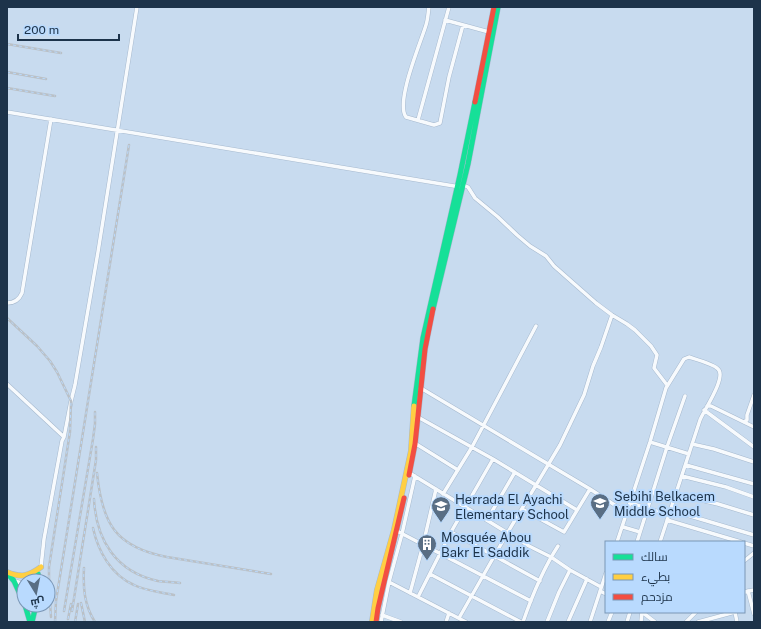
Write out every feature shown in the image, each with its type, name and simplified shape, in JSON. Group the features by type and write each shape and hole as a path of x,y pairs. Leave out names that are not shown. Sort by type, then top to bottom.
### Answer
{"main road":[{"path":"461,186 494,7"},
{"path":"376,622 380,614 398,531 414,442 423,338 461,186 498,7"},
{"path":"372,622 377,590 398,531"},
{"path":"7,572 15,576 24,577 34,573 41,567"},
{"path":"7,572 16,585"}],"street":[{"path":"38,573 41,567 44,539 62,441 70,401 75,385 137,7"},
{"path":"429,7 427,24 406,84 403,105 404,114 406,117 434,125 440,123 449,78 463,25"},
{"path":"418,120 449,7"},
{"path":"445,20 489,32"},
{"path":"7,112 468,186 475,198 494,213 517,235 546,256 563,274 612,315 627,324 654,350 657,355 654,368 667,385"},
{"path":"7,303 16,302 22,293 51,119"},
{"path":"459,618 508,532 549,465 582,399 593,366 602,347 612,315"},
{"path":"443,494 472,448 536,326"},
{"path":"617,541 667,385 684,359 687,357 692,357 716,367 720,370 720,376 717,387 704,410 660,541"},
{"path":"7,384 64,437"},
{"path":"418,387 590,489 627,513"},
{"path":"744,422 747,420 747,415 754,395"},
{"path":"637,541 685,396"},
{"path":"707,406 711,406 754,427"},
{"path":"704,410 754,447"},
{"path":"416,415 578,510"},
{"path":"414,442 458,470"},
{"path":"650,442 689,454"},
{"path":"692,444 721,451 754,462"},
{"path":"418,597 451,532 493,459"},
{"path":"686,465 754,484"},
{"path":"408,472 587,579 605,593"},
{"path":"487,520 515,472"},
{"path":"415,476 398,531 530,601"},
{"path":"682,476 726,487 754,497"},
{"path":"410,593 436,489"},
{"path":"522,509 563,532 590,489"},
{"path":"676,494 718,504 754,515"},
{"path":"630,503 668,515"},
{"path":"670,510 754,535"},
{"path":"667,520 740,541"},
{"path":"623,526 640,532"},
{"path":"451,532 540,581"},
{"path":"430,574 522,622 530,601 551,557 558,546"},
{"path":"745,560 754,553"},
{"path":"547,622 570,570"},
{"path":"590,622 605,576"},
{"path":"568,622 587,579"},
{"path":"387,581 466,622"},
{"path":"754,590 746,592 754,614"},
{"path":"446,622 450,613"},
{"path":"643,613 655,622"},
{"path":"686,622 695,613 698,622 731,613"},
{"path":"381,622 380,614 402,622"}],"railway":[{"path":"7,44 61,53"},
{"path":"7,72 46,79"},
{"path":"7,88 55,96"},
{"path":"55,622 56,601 129,145"},
{"path":"7,318 37,346 50,361 71,401 70,432 49,567 51,617"},
{"path":"64,611 93,439 95,412"},
{"path":"72,611 96,460 96,447"},
{"path":"97,473 99,491 108,519 114,530 123,539 135,547 149,553 167,557 271,574"},
{"path":"94,499 99,528 104,541 120,562 143,577 158,581 180,583"},
{"path":"93,528 102,554 112,569 126,581 149,590 174,595"},
{"path":"84,568 86,602 95,622"},
{"path":"81,603 85,622"},
{"path":"68,619 71,604"},
{"path":"75,622 78,604"}],"traffic: fast":[{"path":"433,309 468,164 498,7"},
{"path":"414,406 423,338 475,102"},
{"path":"8,574 16,585"},
{"path":"27,613 30,622"},
{"path":"32,622 34,613"}],"traffic: slow":[{"path":"372,622 377,590 394,530 411,451 414,406"},
{"path":"7,572 17,575 25,575 41,567"}],"traffic: jam":[{"path":"475,102 494,7"},
{"path":"409,475 415,444 425,349 433,309"},
{"path":"376,622 404,498"}],"place":[{"name":"Sebihi Belkacem Middle School","path":"600,520"},
{"name":"Herrada El Ayachi Elementary School","path":"441,523"},
{"name":"Mosquée Abou Bakr El Saddik","path":"427,561"}]}
